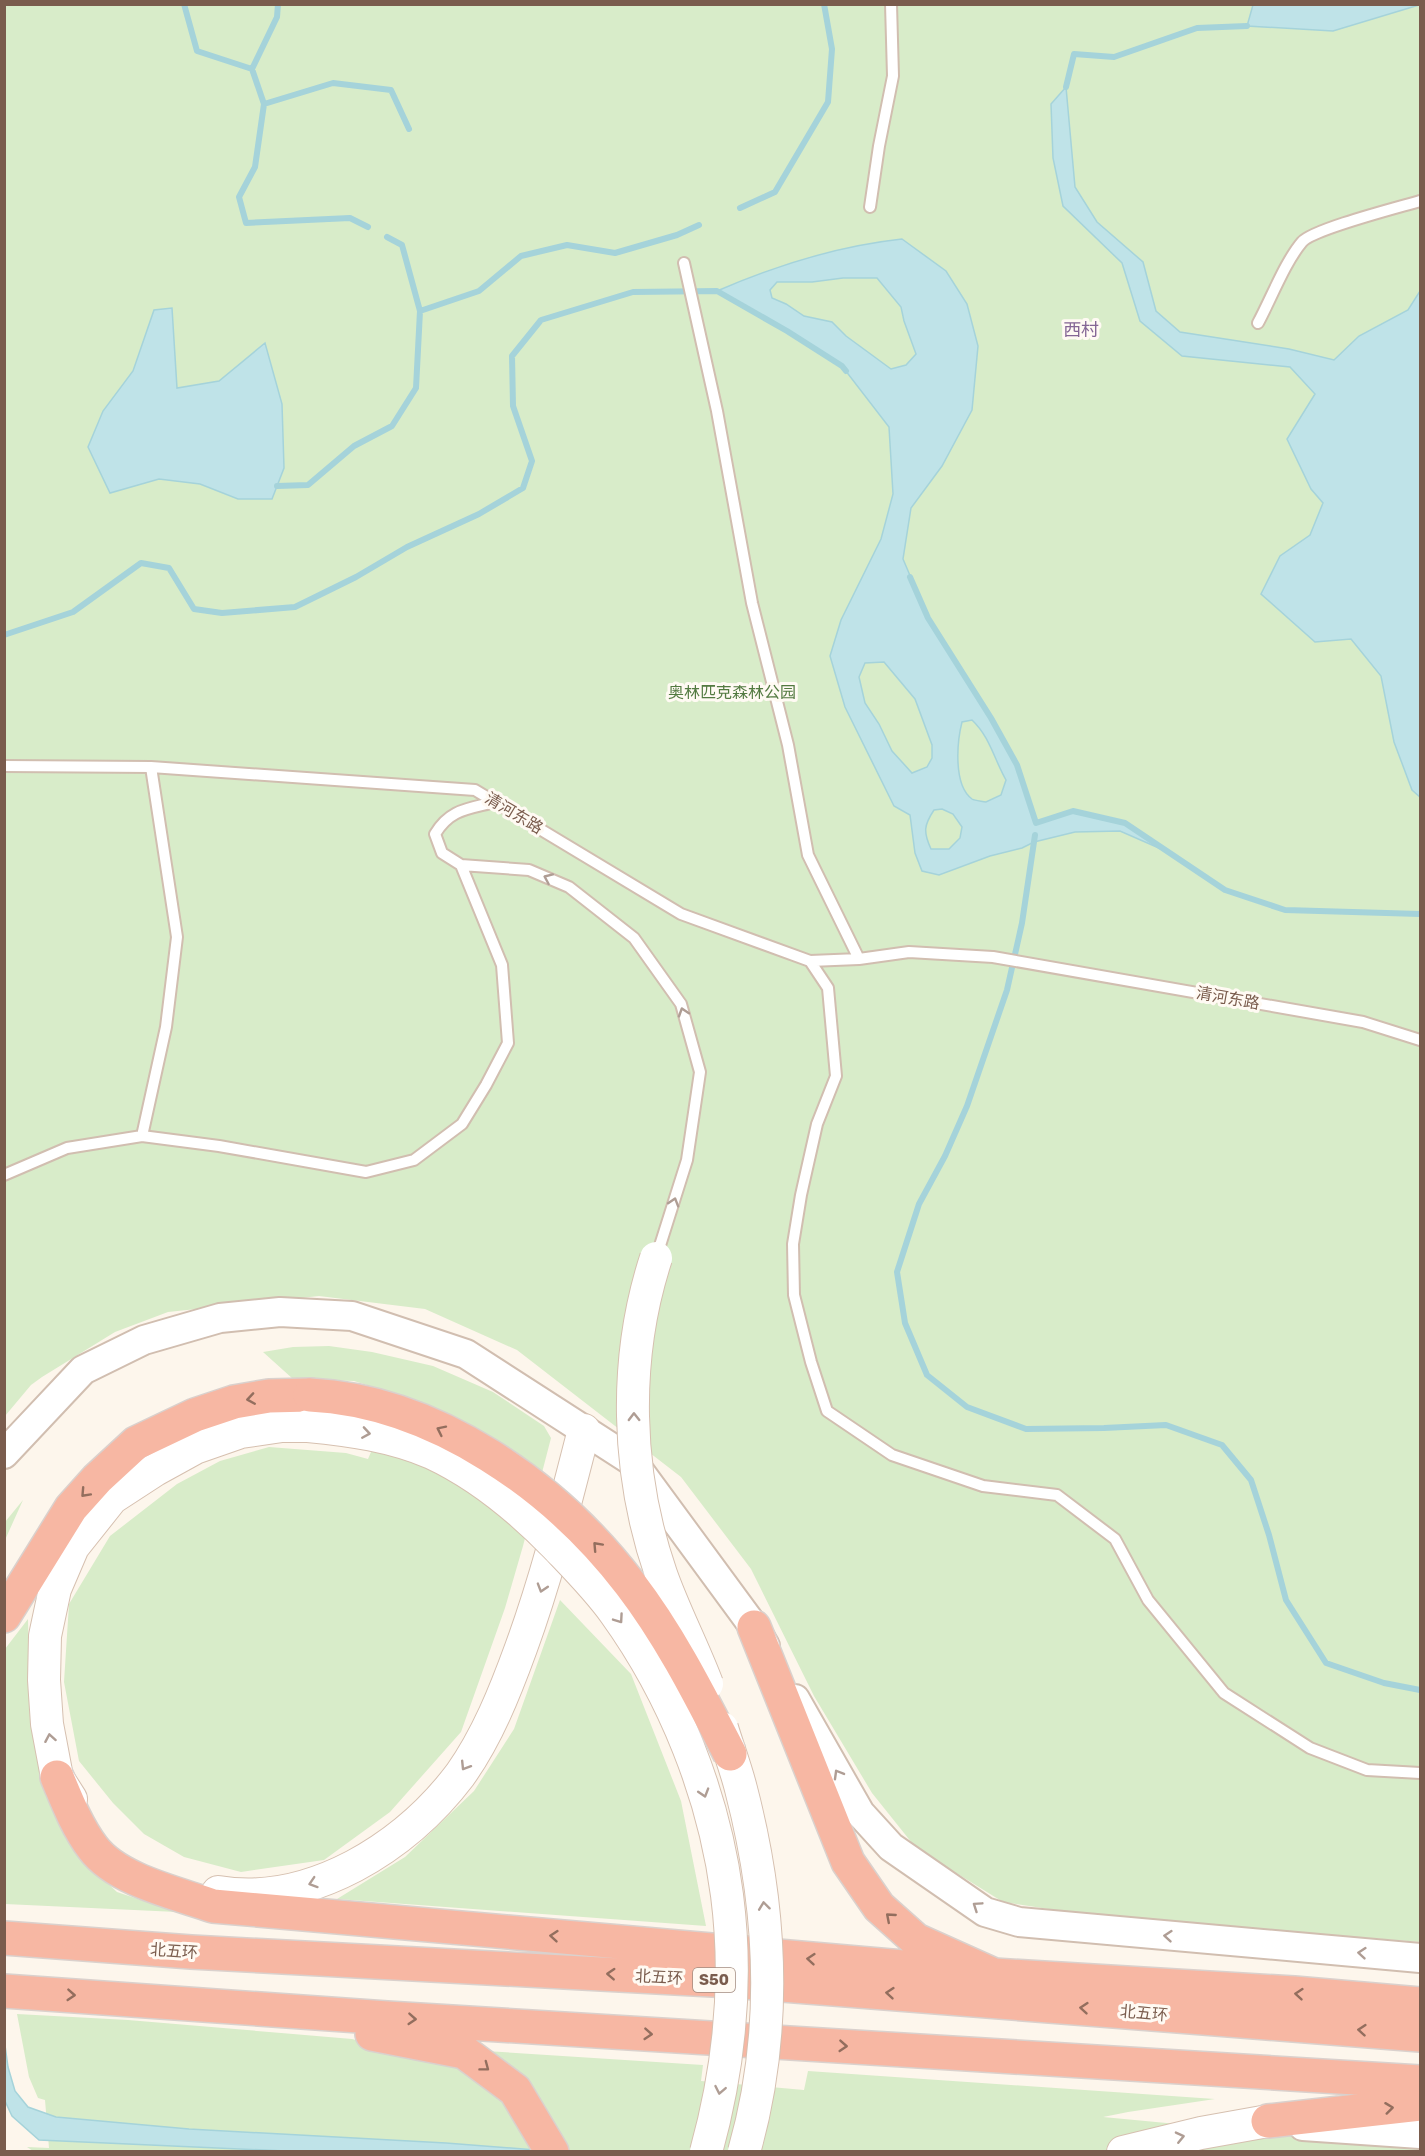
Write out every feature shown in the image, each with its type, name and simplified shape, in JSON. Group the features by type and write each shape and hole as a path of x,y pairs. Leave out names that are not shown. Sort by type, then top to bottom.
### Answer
{"highway":[{"path":"4,1616 71,1508 136,1443 195,1414 234,1402 268,1396 309,1410 332,1396 388,1408 417,1418 475,1448 541,1493 596,1544 630,1584 692,1683 730,1754"},
{"path":"754,1627 848,1862 879,1907 916,1940 994,1975"},
{"path":"57,1778 77,1823 93,1849 108,1864 125,1875 213,1906 994,1975 1420,2004"},
{"name":"北五环","path":"5,1938 191,1952 731,1981 1420,2035"},
{"path":"8,1991 1420,2082"},
{"path":"225,2006 464,2052 515,2090 546,2140"},
{"path":"1268,2121 1420,2104"}],"main road":[{"path":"656,1258 642,1312 634,1367 633,1422 641,1495 661,1574 703,1675 741,1788 765,1911 768,1993 755,2113 744,2151"},
{"path":"584,1430 542,1589 509,1683 492,1719 460,1774 409,1829 339,1874 285,1892 230,1894 207,1890 156,1873 103,1839 82,1816 57,1778 46,1713 45,1636 55,1589 73,1547 112,1498 195,1448 241,1432 282,1426 309,1410 432,1454 476,1479 530,1520 582,1573 614,1610 648,1663 678,1721 698,1773 715,1832 727,1895 732,1959 725,2066 706,2151"},
{"path":"1123,2151 1201,2133 1268,2121"}],"street":[{"path":"4,1454 83,1370 144,1340 220,1318 280,1312 352,1316 466,1354 632,1461 754,1627 861,1813 891,1847 985,1912 1019,1922 1420,1958"},
{"path":"1268,2121 1313,2128 1420,2134"}],"lane":[{"path":"870,207 893,76 891,4"},
{"path":"1258,323 1284,272 1304,240 1350,221 1420,201"},
{"path":"684,263 717,411 752,603 788,745 808,855 859,959"},
{"name":"清河东路","path":"4,766 151,767 476,790 681,914 810,961 859,959 909,952 993,957 1363,1022 1420,1040"},
{"path":"142,1136 166,1027 177,937 151,767"},
{"path":"495,802 453,813 443,822 435,834 442,853 461,865 529,870 568,887 634,938 681,1004 700,1072 687,1160 656,1258"},
{"path":"4,1175 67,1148 142,1136 219,1146 366,1173 414,1160 462,1124 486,1085 508,1042 502,965 461,865"},
{"path":"810,961 828,988 836,1076 817,1124 801,1195 793,1244 794,1295 811,1362 827,1411 892,1455 983,1486 1057,1495 1115,1539 1148,1600 1224,1693 1310,1748 1367,1770 1420,1773"}],"green space":[{"name":"奥林匹克森林公园","path":"5,5 1420,5 1420,1942 1094,1916 1003,1902 916,1848 872,1793 814,1696 751,1569 681,1477 517,1350 425,1309 319,1296 168,1312 115,1332 42,1377 31,1385 5,1416"},
{"path":"329,1346 372,1352 433,1366 493,1392 544,1426 551,1438 505,1608 461,1732 390,1812 324,1860 241,1872 184,1857 144,1834 113,1803 79,1761 64,1682 69,1604 110,1536 177,1484 220,1461 269,1447 346,1453 368,1459 396,1394 354,1381 293,1379 263,1352 293,1347"},
{"path":"23,1500 5,1540 5,1522"},
{"path":"560,1600 631,1674 681,1801 706,1926 337,1899 405,1857 474,1791 514,1729"},
{"path":"28,1619 30,1722 46,1793 89,1866 117,1892 177,1912 5,1904 5,1649"},
{"path":"17,2014 128,2020 352,2039 408,2054 486,2051 703,2065 701,2081 804,2090 808,2071 1215,2099 1103,2117 1420,2147 1420,2151 33,2151 27,2147 49,2148 45,2100 38,2098 29,2077"}],"water":[{"path":"1253,4 1419,5 1333,31 1247,26"},
{"path":"1066,87 1075,187 1097,222 1143,262 1156,311 1180,332 1289,349 1334,360 1359,336 1408,310 1420,291 1420,797 1412,790 1394,742 1381,676 1351,639 1315,642 1261,594 1280,556 1310,535 1323,503 1311,489 1287,439 1315,394 1290,367 1182,356 1140,321 1122,263 1063,206 1053,158 1051,104"},
{"path":"902,239 946,271 967,304 978,346 972,410 942,466 911,508 903,559 928,618 991,718 1017,765 1036,823 1073,811 1125,823 1168,852 1120,831 1075,832 1034,842 939,875 922,871 915,853 910,815 894,806 845,707 830,656 841,620 881,539 893,494 889,427 842,366 717,291 808,258 878,242","holes":["843,278 877,278 901,307 916,354 906,365 891,369 846,336 832,322 804,316 772,298 770,290 777,282 812,282","884,662 915,699 932,745 932,758 927,767 912,773 892,751 879,724 865,703 859,677 865,663","972,720 978,727 988,741 1006,780 1001,795 986,802 972,799 962,784 958,763 962,722","942,809 953,814 962,827 960,838 949,849 931,849 928,843 926,829 934,810"]},
{"path":"172,308 177,388 219,381 265,343 282,404 284,468 272,499 238,499 200,484 159,479 110,493 88,447 103,411 133,371 154,310"},
{"path":"4,2038 8,2067 15,2091 28,2107 56,2117 189,2129 548,2151 286,2151 39,2140 12,2116 5,2101"}],"waterway":[{"path":"184,4 197,51 252,69 264,104 255,167 239,197 246,223 350,218 368,227"},
{"path":"252,69 277,17 278,4"},
{"path":"740,208 775,192 828,102 832,49 824,4"},
{"path":"1066,87 1074,54 1114,57 1197,28 1247,26"},
{"path":"264,104 333,83 391,90 409,129"},
{"path":"277,486 308,485 354,446 392,426 416,388 420,311 479,291 521,256 567,245 615,253 677,235 699,225"},
{"path":"387,237 402,245 420,311"},
{"path":"4,635 73,612 141,563 169,568 194,609 222,613 295,607 356,577 407,547 479,514 523,488 532,461 513,406 512,356 541,320 633,292 717,291 787,331 842,366 846,371"},
{"path":"910,577 928,618 991,718 1017,765 1036,823 1073,811 1125,823 1225,890 1285,910 1420,914"},
{"path":"1035,835 1022,923 1007,990 967,1106 945,1156 919,1204 897,1272 905,1323 927,1375 967,1407 1026,1429 1166,1425 1222,1445 1251,1480 1269,1535 1286,1600 1326,1663 1384,1683 1420,1690"}],"district":[{"name":"西村","path":"1081,330"}]}
